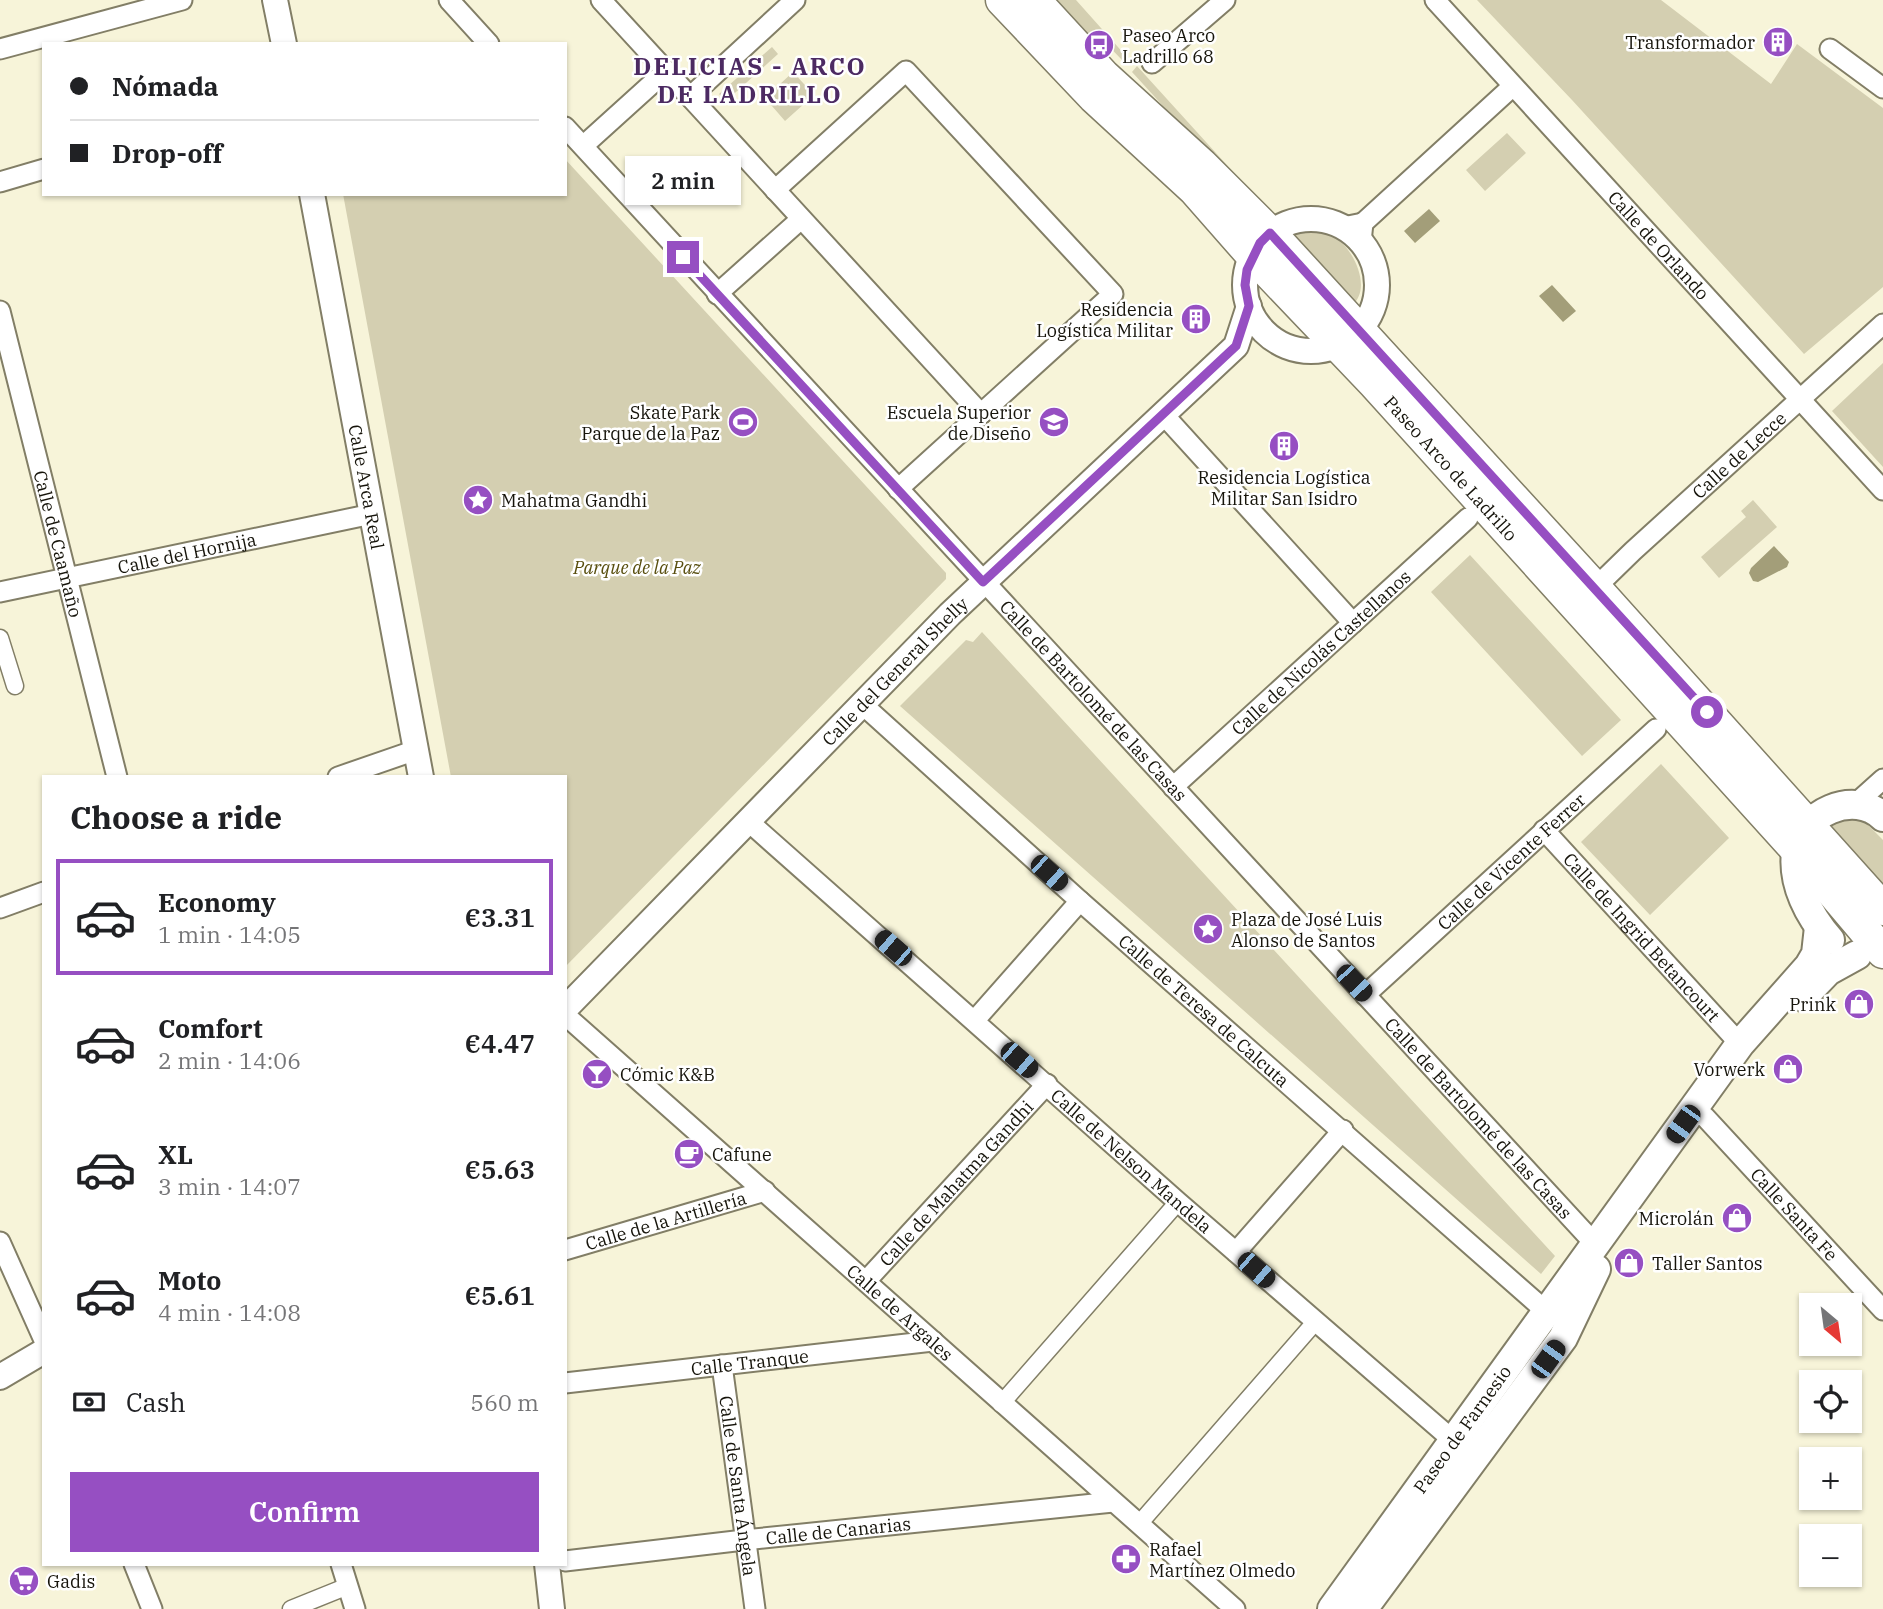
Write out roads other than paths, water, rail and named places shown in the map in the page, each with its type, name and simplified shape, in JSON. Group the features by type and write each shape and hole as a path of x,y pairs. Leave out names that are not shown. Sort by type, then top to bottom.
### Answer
{"main road":[{"name":"Paseo Arco de Ladrillo","path":"1002,0 1094,97 1194,189 1261,244"},
{"name":"Paseo Arco de Ladrillo","path":"1034,0 1104,76 1202,165 1261,244 1802,837 1883,909"},
{"name":"Paseo Arco de Ladrillo","path":"1348,338 1595,588 1802,837 1876,951"},
{"path":"1876,951 1844,952 1835,946 1819,927 1804,901 1798,881 1802,837 1828,810 1854,805 1878,812 1883,817"},
{"name":"Paseo de Farnesio","path":"1363,1609 1563,1338 1593,1273 1698,1115 1741,1044 1809,967 1816,954 1819,927"},
{"name":"Paseo de Farnesio","path":"1332,1609 1548,1313 1595,1244 1698,1115 1828,971 1876,951"}],"street":[{"path":"0,49 182,0"},
{"path":"275,0 284,42"},
{"path":"449,0 487,42"},
{"path":"601,0 981,414"},
{"path":"690,97 795,0"},
{"path":"1152,63 1225,0"},
{"name":"Calle de Orlando","path":"1435,0 1883,490"},
{"path":"1830,49 1883,88"},
{"path":"583,146 666,71"},
{"path":"775,190 906,71 1113,294 898,489"},
{"path":"1356,230 1513,86"},
{"name":"Calle de Bartolomé de las Casas","path":"567,129 1595,1244"},
{"path":"0,182 42,170"},
{"name":"Calle Arca Real","path":"312,196 421,775"},
{"path":"717,294 802,219"},
{"path":"1314,219 1356,230 1373,261 1377,279 1376,298 1369,316 1348,338 1312,351 1290,347 1278,341 1259,324 1249,306 1245,285 1247,270 1261,244 1284,225 1298,220 1314,219"},
{"name":"Calle del General Shelly","path":"567,1007 983,582 1236,346 1249,306"},
{"name":"Calle de Caamaño","path":"0,311 65,579 116,775"},
{"name":"Calle de Lecce","path":"1595,588 1883,324"},
{"path":"1236,346 1278,341"},
{"path":"1162,413 1353,623"},
{"name":"Calle del Hornija","path":"0,592 372,514"},
{"name":"Calle de Nicolás Castellanos","path":"1173,787 1468,518"},
{"path":"0,638 15,686"},
{"name":"Calle de Teresa de Calcuta","path":"863,705 1080,901 1548,1313"},
{"name":"Calle de Vicente Ferrer","path":"1365,995 1656,729"},
{"path":"344,775 416,750"},
{"path":"1854,805 1883,779"},
{"name":"Calle de Nelson Mandela","path":"749,822 1178,1202 1455,1442"},
{"name":"Calle de Ingrid Betancourt","path":"1544,830 1741,1044"},
{"path":"0,908 42,893"},
{"path":"975,1020 1080,901"},
{"name":"Calle de Argales","path":"567,1017 1235,1609"},
{"name":"Calle de Mahatma Gandhi","path":"866,1281 1047,1084"},
{"name":"Calle Santa Fe","path":"1698,1115 1883,1310"},
{"path":"1236,1252 1343,1130"},
{"name":"Calle de la Artillería","path":"567,1249 765,1191"},
{"path":"1001,1404 1178,1202"},
{"path":"0,1242 42,1336"},
{"path":"1139,1524 1316,1321"},
{"name":"Calle Tranque","path":"567,1383 933,1341"},
{"path":"0,1377 42,1352"},
{"name":"Calle de Santa Ángela","path":"722,1365 755,1609"},
{"name":"Calle de Canarias","path":"567,1562 744,1540 1113,1502"},
{"path":"135,1566 152,1609"},
{"path":"342,1566 355,1609"},
{"path":"547,1566 552,1609"},
{"path":"292,1609 348,1586"}],"place":[{"name":"Transformador","path":"1778,42"},
{"name":"Paseo Arco Ladrillo 68","path":"1099,45"},
{"name":"Residencia Logística Militar","path":"1196,319"},
{"name":"Skate Park Parque de la Paz","path":"743,422"},
{"name":"Escuela Superior de Diseño","path":"1054,422"},
{"name":"Residencia Logística Militar San Isidro","path":"1284,446"},
{"name":"Mahatma Gandhi","path":"478,500"},
{"name":"Plaza de José Luis Alonso de Santos","path":"1208,929"},
{"name":"Prink","path":"1859,1004"},
{"name":"Vorwerk","path":"1788,1069"},
{"name":"Cómic K&B","path":"597,1074"},
{"name":"Cafune","path":"689,1154"},
{"name":"Microlán","path":"1737,1218"},
{"name":"Taller Santos","path":"1629,1263"},
{"name":"Rafael Martínez Olmedo","path":"1126,1559"},
{"name":"Gadis","path":"24,1581"}],"district":[{"name":"DELICIAS - ARCO DE LADRILLO","path":"750,80"}],"park label":[{"name":"Parque de la Paz","path":"637,567"}]}
